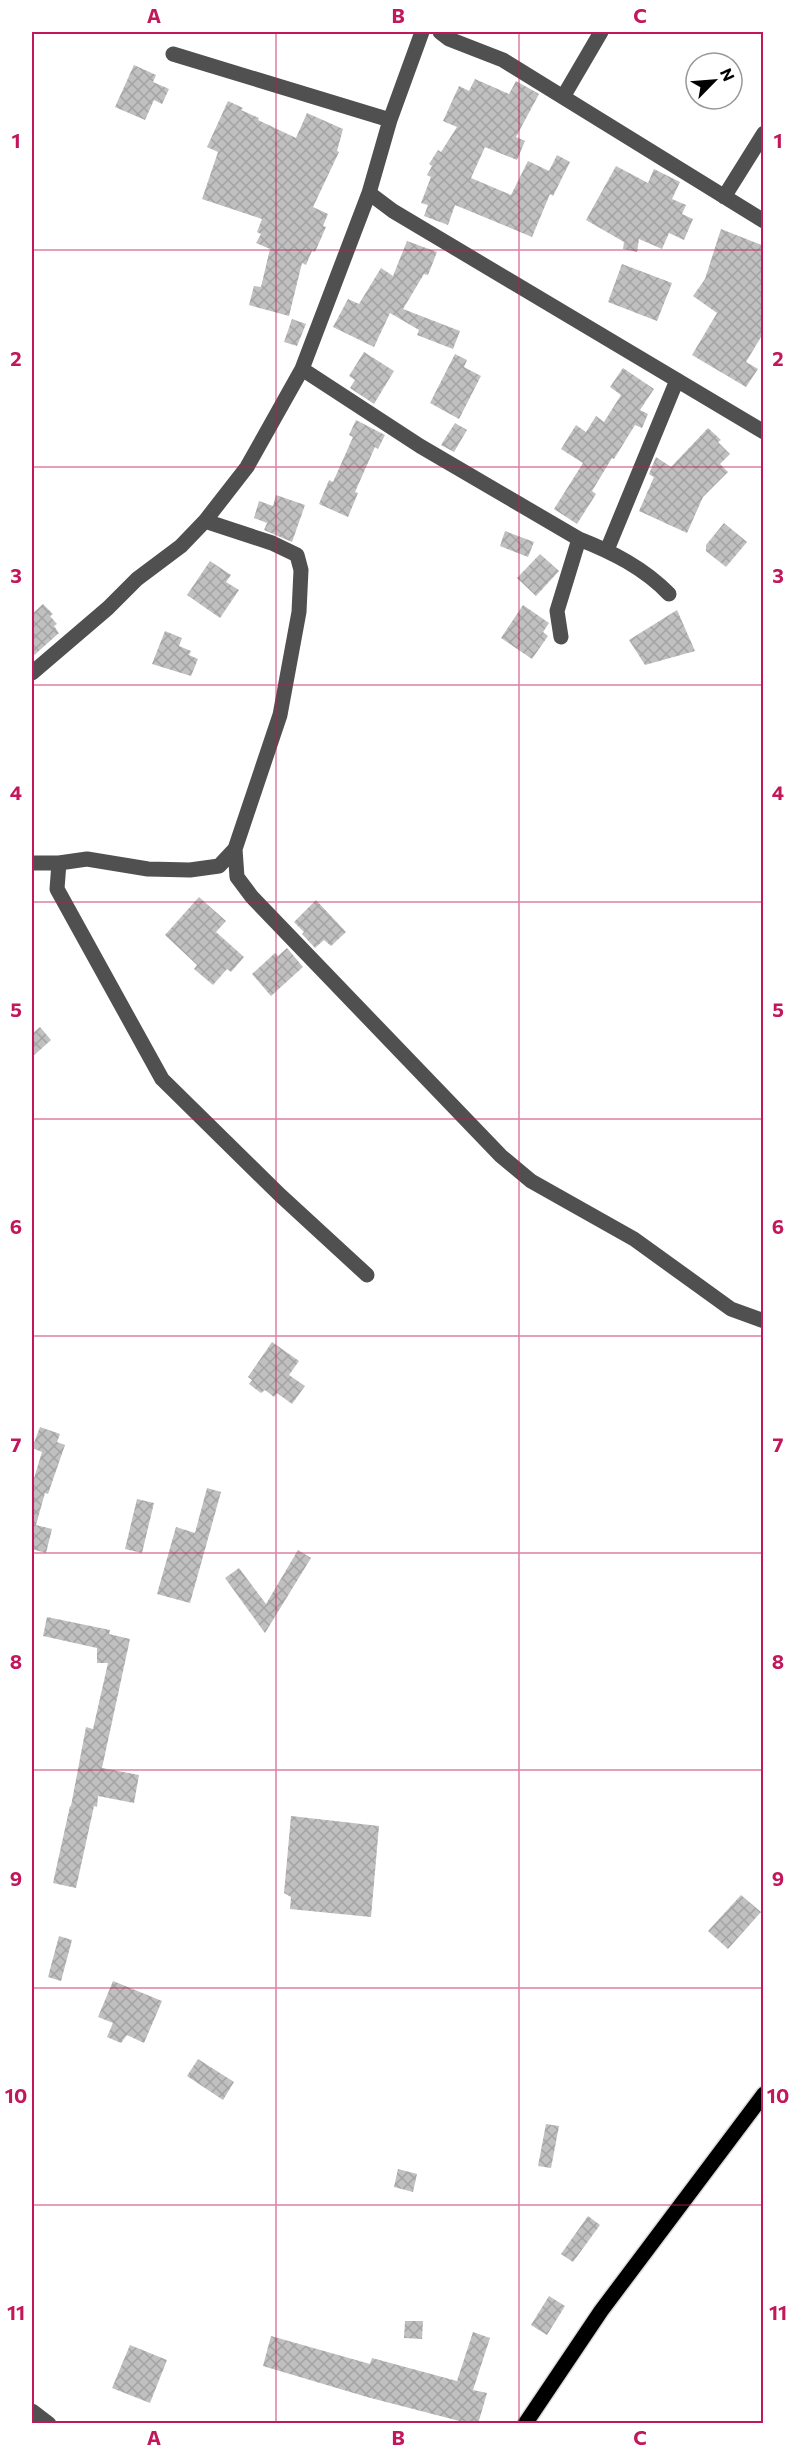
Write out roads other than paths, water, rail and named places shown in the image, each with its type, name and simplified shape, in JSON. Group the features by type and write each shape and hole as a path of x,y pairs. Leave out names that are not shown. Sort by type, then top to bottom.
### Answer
{"main road":[{"path":"525,2424 601,2311 764,2094"}],"street":[{"path":"32,673 108,608 137,579 181,546 205,521 247,467 279,414 302,369 369,193 390,120 422,32"},
{"path":"440,32 449,39 503,60 764,221"},
{"path":"563,97 601,32"},
{"path":"173,54 390,120"},
{"path":"724,197 764,134"},
{"path":"369,193 393,210 764,432"},
{"path":"302,369 420,446 579,539 607,550 654,578 669,594"},
{"path":"607,550 677,380"},
{"path":"205,521 272,543 297,555 301,570 299,612 280,715 235,849 237,877 252,897 501,1155 531,1181 634,1239 731,1309 764,1321"},
{"path":"561,637 557,612 579,539"},
{"path":"32,863 59,863 87,859 148,869 190,870 219,866 235,849"},
{"path":"59,863 57,889 162,1079 280,1195 367,1275"},
{"path":"32,2411 49,2424"}]}
